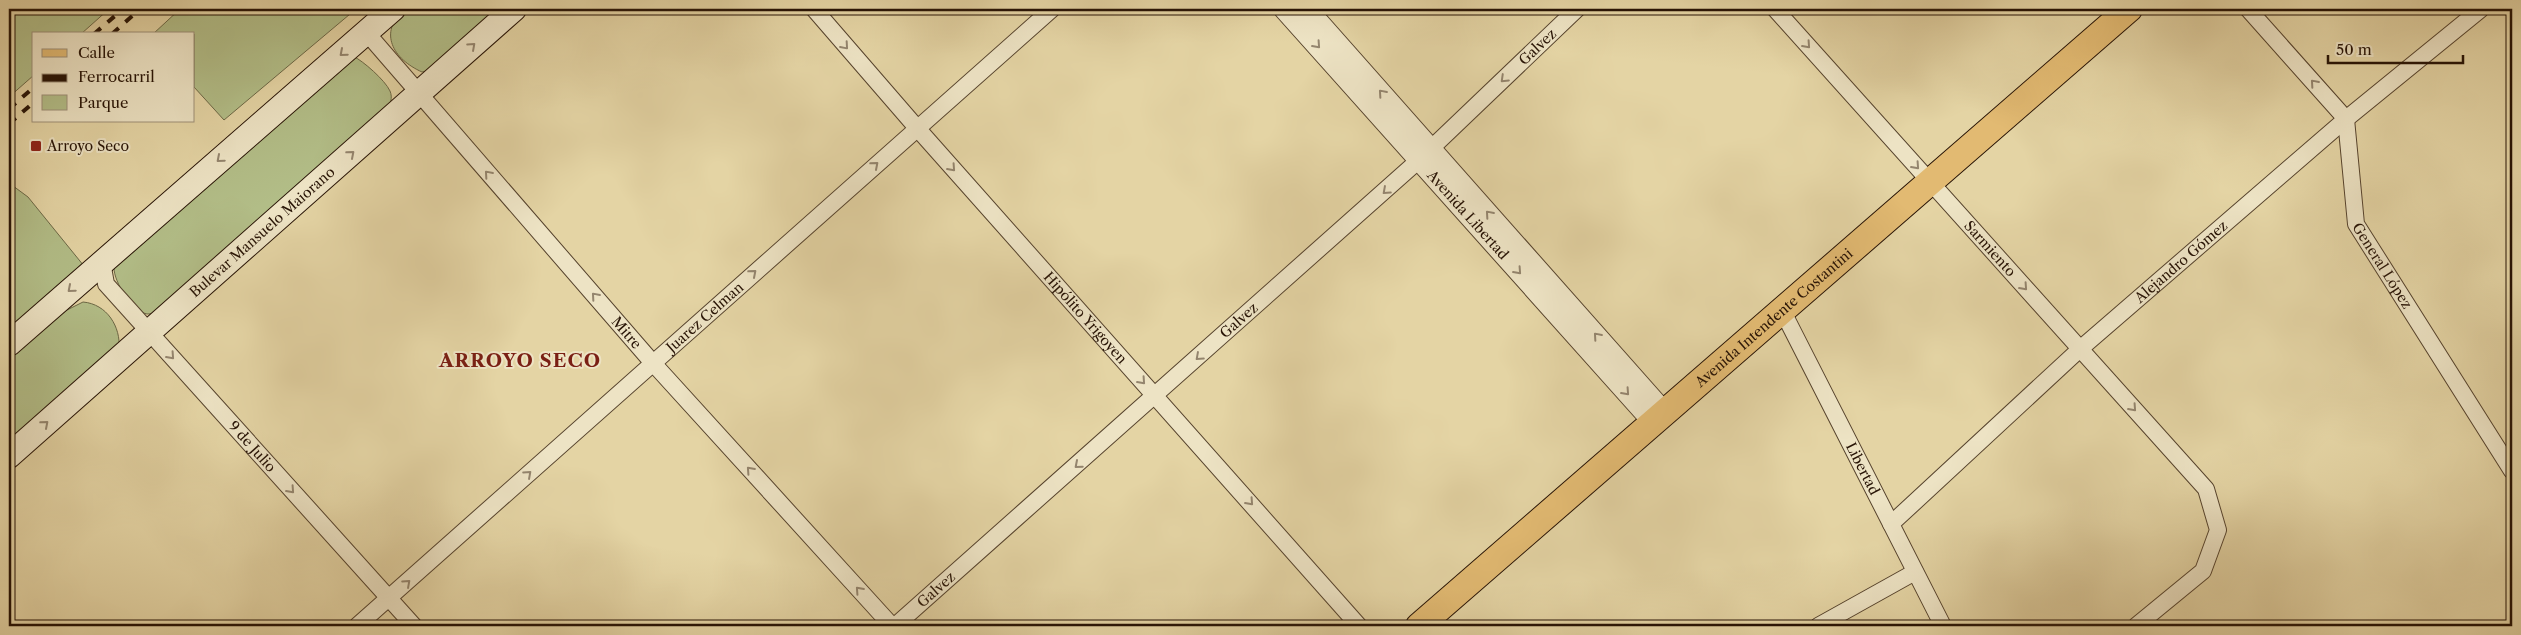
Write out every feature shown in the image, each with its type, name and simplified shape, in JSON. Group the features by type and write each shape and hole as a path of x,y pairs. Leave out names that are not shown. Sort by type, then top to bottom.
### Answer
{"main road":[{"path":"9,344 393,9"},
{"name":"Bulevar Mansuelo Maiorano","path":"9,456 514,9"},
{"name":"Avenida Intendente Costantini","path":"1424,625 1658,417 2129,9"}],"street":[{"name":"Hipólito Yrigoyen","path":"814,9 917,128 1359,626"},
{"name":"Juarez Celman","path":"357,626 652,362 1052,9"},
{"name":"Avenida Libertad","path":"1284,9 1425,155 1658,417"},
{"name":"Avenida Libertad","path":"1307,9 1425,155"},
{"name":"Galvez","path":"893,626 1156,396 1425,155 1577,9"},
{"name":"Sarmiento","path":"1775,9 2206,489 2218,530 2203,571 2136,626"},
{"path":"2248,9 2346,119"},
{"name":"Alejandro Gómez","path":"1891,524 2080,349 2346,119 2481,9"},
{"name":"Mitre","path":"366,32 418,95 652,362 893,626"},
{"name":"General López","path":"2346,119 2356,224 2512,471"},
{"name":"9 de Julio","path":"102,262 106,284 414,626"},
{"name":"Libertad","path":"1782,310 1942,626"},
{"path":"1818,626 1915,572"}],"green space":[{"path":"9,9 109,9 83,32 32,32 32,77 9,97"},
{"path":"180,9 356,9 224,120 195,88 195,32 155,32"},
{"path":"404,9 501,9 435,69 422,72 403,60 392,45 392,27 396,18"},
{"path":"353,56 373,71 390,91 391,101 388,110 159,312 147,314 136,308 120,288 114,268"},
{"path":"9,183 28,197 84,266 9,332"},
{"path":"83,302 99,307 111,318 118,333 119,349 9,446 9,355 57,315"}],"railway":[{"path":"96,32 123,9"},
{"path":"114,32 140,9"},
{"path":"9,109 32,89"},
{"path":"9,124 32,104"}],"place":[{"name":"Arroyo Seco","path":"36,146"}],"district":[{"name":"ARROYO SECO","path":"520,360"}]}
